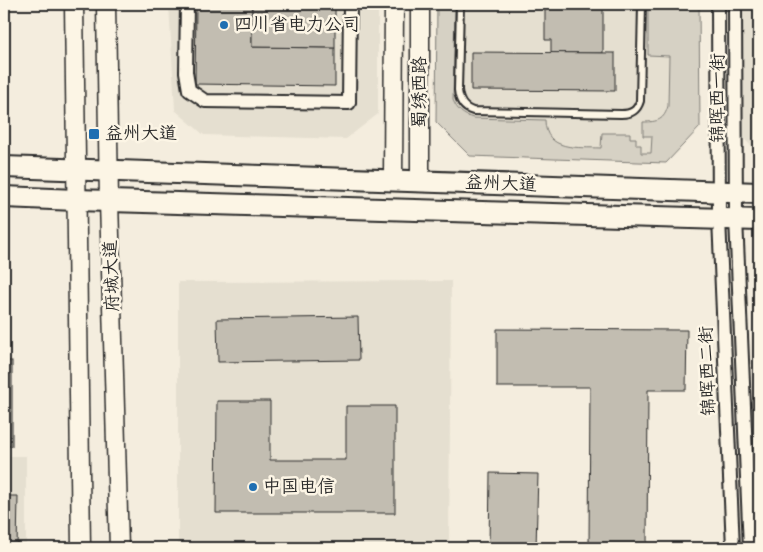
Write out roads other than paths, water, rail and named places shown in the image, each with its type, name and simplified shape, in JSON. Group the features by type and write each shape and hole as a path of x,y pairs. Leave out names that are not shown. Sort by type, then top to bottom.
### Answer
{"main road":[{"name":"府城大道","path":"74,4 81,548"},
{"name":"府城大道","path":"106,4 119,548"},
{"name":"蜀绣西路","path":"393,181 394,4"},
{"name":"蜀绣西路","path":"420,4 420,181"},
{"name":"益州大道","path":"4,167 759,193"},
{"name":"益州大道","path":"4,197 759,220"}],"street":[{"path":"187,4 186,72 189,90 205,101 348,103 350,4"},
{"name":"锦晖西一街","path":"718,4 728,192"},
{"name":"锦晖西一街","path":"728,192 735,4"},
{"name":"锦晖西二街","path":"728,192 733,548"},
{"name":"锦晖西二街","path":"728,192 728,218 750,548"}],"lane":[{"path":"460,4 458,97 468,109 474,111 628,114 634,112 639,107 640,101 642,4"}],"place":[{"name":"四川省电力公司","path":"224,25"},
{"name":"益州大道","path":"94,134"},
{"name":"中国电信","path":"253,487"}]}
